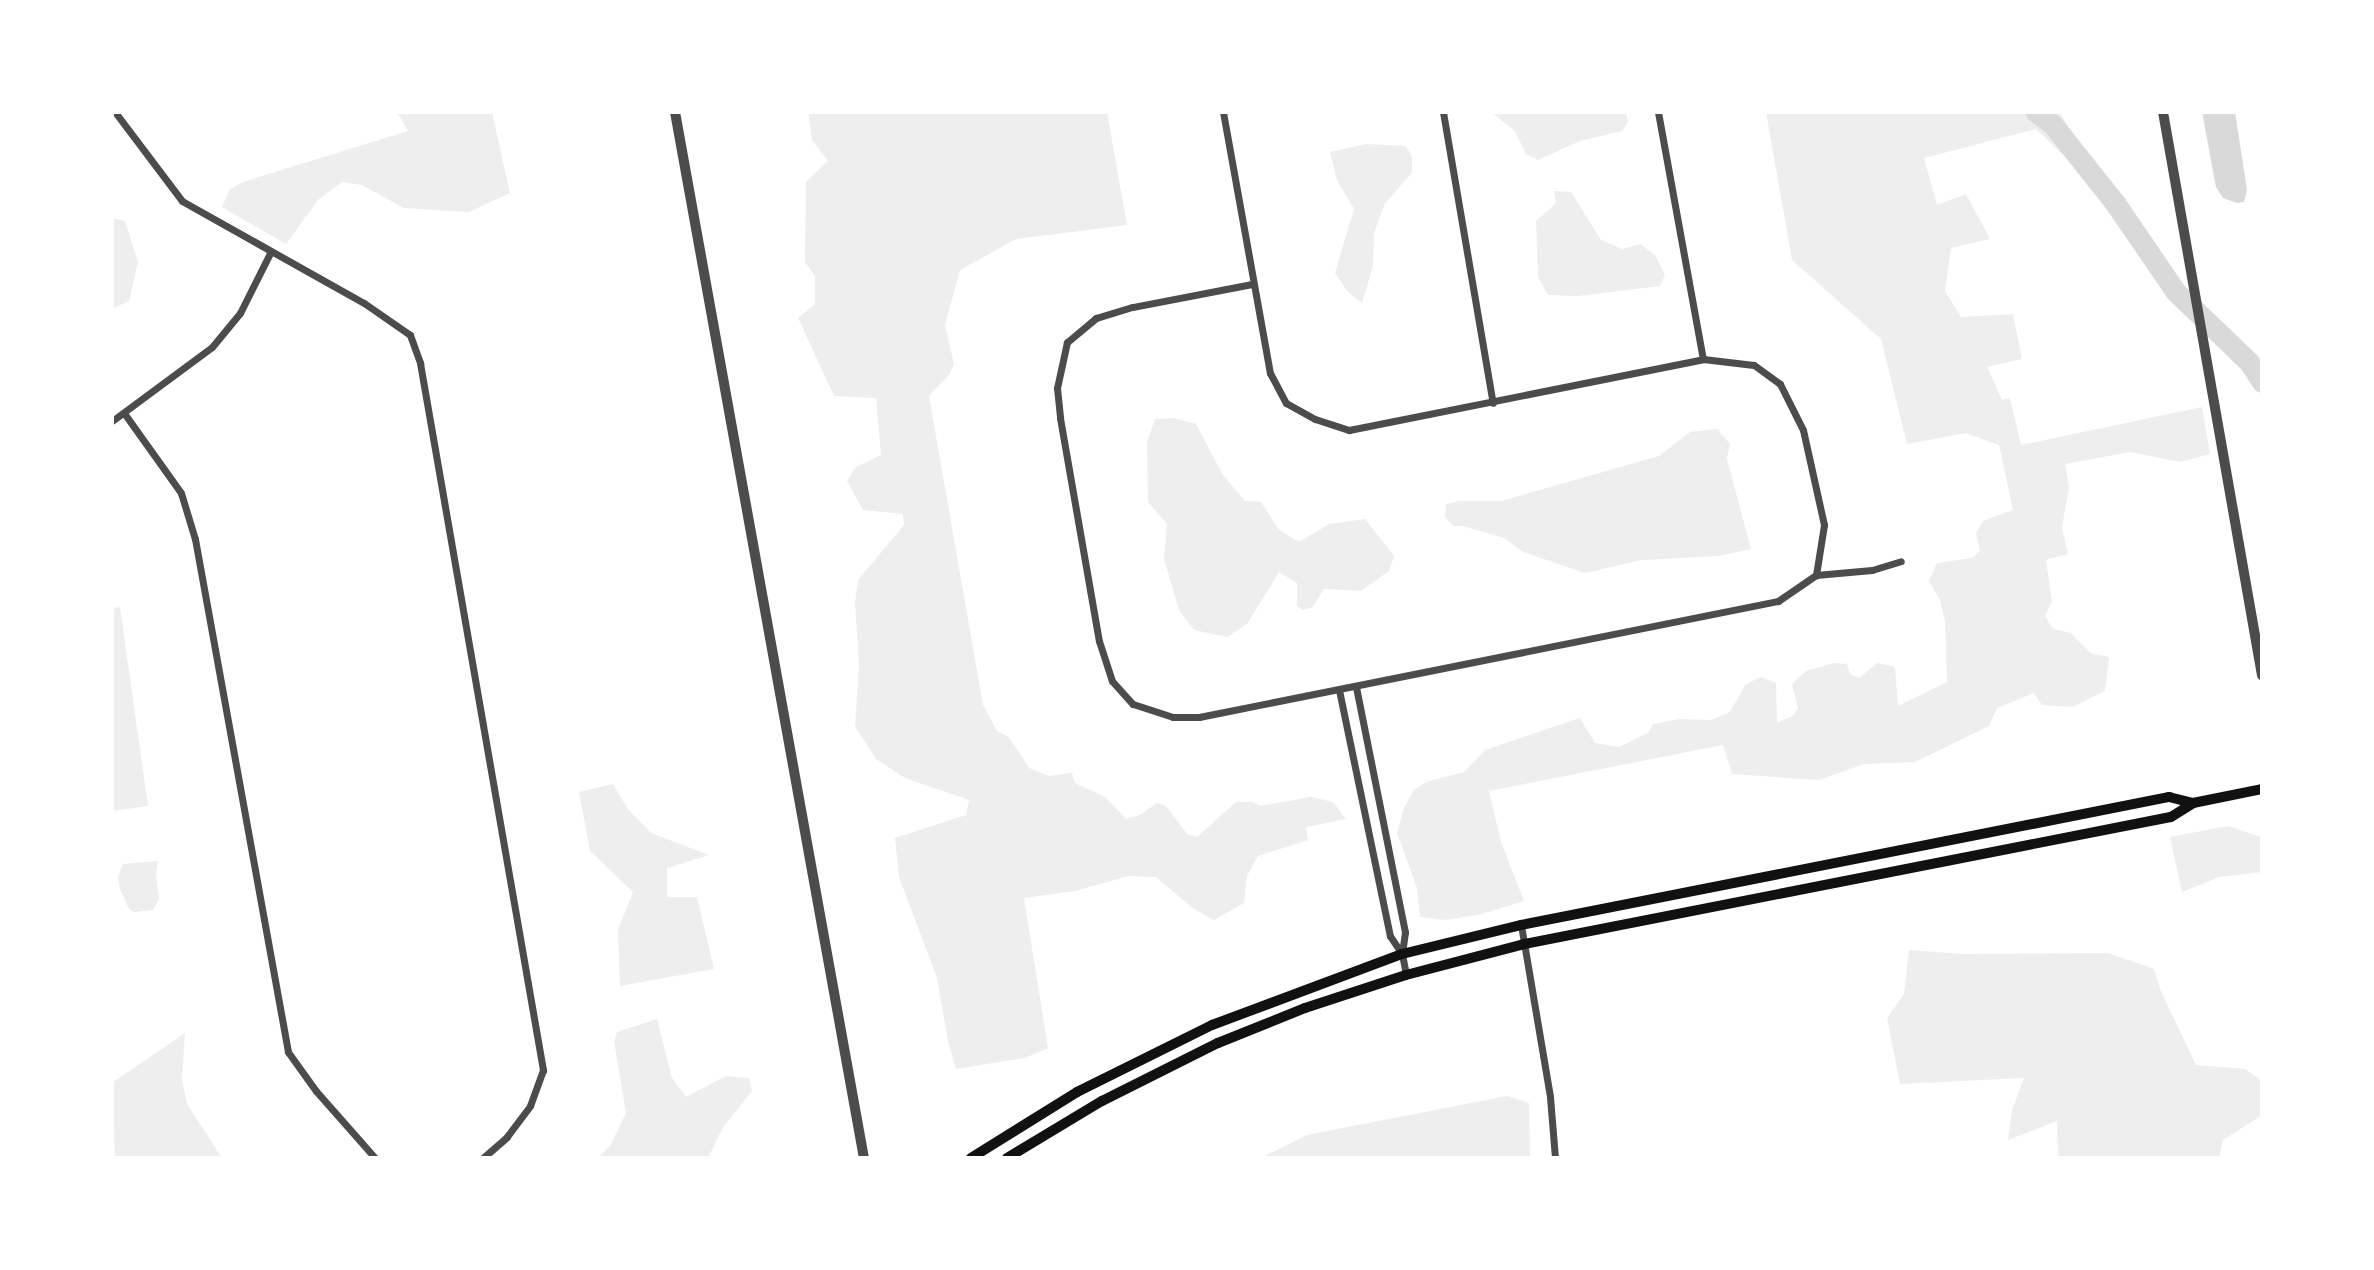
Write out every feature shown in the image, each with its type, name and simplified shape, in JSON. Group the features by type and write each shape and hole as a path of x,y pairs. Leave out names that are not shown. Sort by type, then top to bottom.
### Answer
{"main road":[{"path":"1007,1158 1101,1101 1206,1049 1305,1007 1406,975 1524,944 2171,817 2193,803 2262,789"},
{"path":"971,1158 1077,1092 1212,1024 1402,954 1521,925 2169,797 2193,803"}],"street":[{"path":"115,112 182,201 270,253 364,303 410,335 420,363 543,1070 530,1106 507,1137 483,1158"},
{"path":"676,112 864,1158"},
{"path":"1223,112 1269,373 1286,403 1315,419 1349,429 1703,359 1754,365 1780,384 1803,430 1824,525 1816,575"},
{"path":"1443,112 1493,402"},
{"path":"1658,112 1703,359"},
{"path":"2163,112 2262,676"},
{"path":"112,421 212,347 240,313 270,253"},
{"path":"1252,284 1132,307 1096,318 1067,342 1057,388 1060,418 1099,642 1112,681 1133,704 1173,717 1199,717 1778,601 1816,575 1872,570 1901,561"},
{"path":"124,413 181,493 195,539 288,1052 317,1091 375,1158"},
{"path":"1356,687 1405,932 1402,954 1406,975"},
{"path":"1339,690 1390,936 1402,954"},
{"path":"1521,925 1550,1097 1555,1158"}],"shaded area":[{"path":"397,112 492,112 510,193 469,212 404,208 362,185 342,182 318,200 286,244 222,207 230,189 243,182 408,131"},
{"path":"808,112 1107,112 1127,225 1016,239 960,270 945,325 954,364 949,375 929,396 983,705 997,731 1009,737 1029,768 1049,776 1072,773 1075,783 1105,797 1126,819 1140,815 1157,803 1166,806 1187,834 1197,837 1236,802 1253,802 1260,806 1311,797 1333,802 1346,819 1306,827 1308,840 1258,856 1247,876 1244,903 1214,920 1191,907 1156,877 1129,876 1075,891 1024,898 1048,1048 1025,1058 956,1069 948,1041 937,978 899,877 895,838 966,815 969,800 905,778 876,759 855,726 859,665 855,603 858,580 904,525 903,514 863,510 847,481 856,467 881,455 876,398 834,396 798,318 815,304 815,276 805,262 806,182 828,161 812,140"},
{"path":"1491,112 1626,112 1628,122 1622,131 1580,141 1538,160 1526,154 1515,131"},
{"path":"1766,112 2059,112 2083,149 2062,154 2036,129 1924,158 1937,205 1966,194 1990,239 1951,248 1945,291 1961,317 2013,314 2022,359 1987,367 2002,400 2010,398 2021,445 2202,407 2210,454 2180,462 2130,452 2065,464 2069,488 2062,527 2068,554 2046,560 2052,602 2045,616 2053,629 2071,633 2090,653 2109,657 2105,691 2072,707 2042,705 2034,693 1997,708 1989,726 1915,762 1864,764 1819,780 1732,774 1723,745 1489,791 1501,842 1524,901 1482,914 1446,920 1420,917 1417,888 1397,833 1404,808 1414,790 1426,782 1464,772 1485,750 1580,718 1595,743 1619,747 1648,733 1653,724 1680,719 1711,720 1730,712 1745,685 1760,677 1776,683 1777,723 1793,716 1798,708 1792,684 1806,671 1834,663 1847,664 1850,674 1859,678 1877,663 1895,667 1898,706 1947,682 1945,622 1940,600 1929,581 1937,563 1972,558 1980,551 1976,533 1983,521 2013,510 1999,445 1966,433 1907,444 1881,339 1792,260"},
{"path":"2202,112 2235,112 2247,190 2244,202 2237,203 2223,198 2216,187"},
{"path":"1367,144 1406,146 1412,157 1412,173 1385,203 1374,233 1373,266 1362,303 1348,292 1335,273 1354,209 1337,180 1330,152"},
{"path":"1554,191 1571,192 1601,240 1623,249 1640,244 1655,255 1665,275 1660,286 1578,296 1548,295 1538,277 1536,221 1556,203"},
{"path":"112,218 125,221 138,262 129,301 112,309"},
{"path":"1174,418 1196,424 1223,475 1245,501 1261,502 1279,530 1299,542 1329,524 1365,519 1394,556 1389,571 1361,591 1324,589 1313,607 1303,610 1297,606 1297,583 1279,572 1247,624 1227,637 1194,630 1179,610 1164,559 1167,524 1148,502 1147,442 1155,419"},
{"path":"1717,429 1730,444 1727,459 1751,549 1718,556 1642,560 1585,573 1523,552 1504,538 1463,526 1453,526 1445,517 1446,504 1459,501 1501,501 1659,456 1690,432"},
{"path":"120,607 148,806 112,811 112,609"},
{"path":"613,784 628,809 651,833 709,855 667,868 667,897 697,897 714,969 620,986 618,930 633,892 590,851 579,792"},
{"path":"2228,826 2260,837 2262,872 2219,877 2182,892 2170,837"},
{"path":"158,861 156,874 159,899 153,910 134,912 129,909 120,889 118,877 123,864"},
{"path":"1909,950 1962,954 2108,953 2154,969 2160,989 2196,1065 2245,1069 2262,1081 2262,1115 2223,1140 2219,1158 2062,1158 2058,1155 2057,1121 2008,1140 2012,1110 2024,1078 1900,1084 1887,1018 1904,994"},
{"path":"657,1019 672,1078 686,1097 726,1076 749,1078 752,1091 723,1127 708,1158 597,1158 610,1146 626,1113 614,1041 617,1032"},
{"path":"185,1033 182,1079 187,1104 222,1158 115,1158 112,1083"},
{"path":"1507,1096 1529,1103 1530,1158 1261,1158 1307,1135"}],"waterway":[{"path":"2036,112 2053,125 2115,203 2176,292 2249,362 2262,382"}]}
